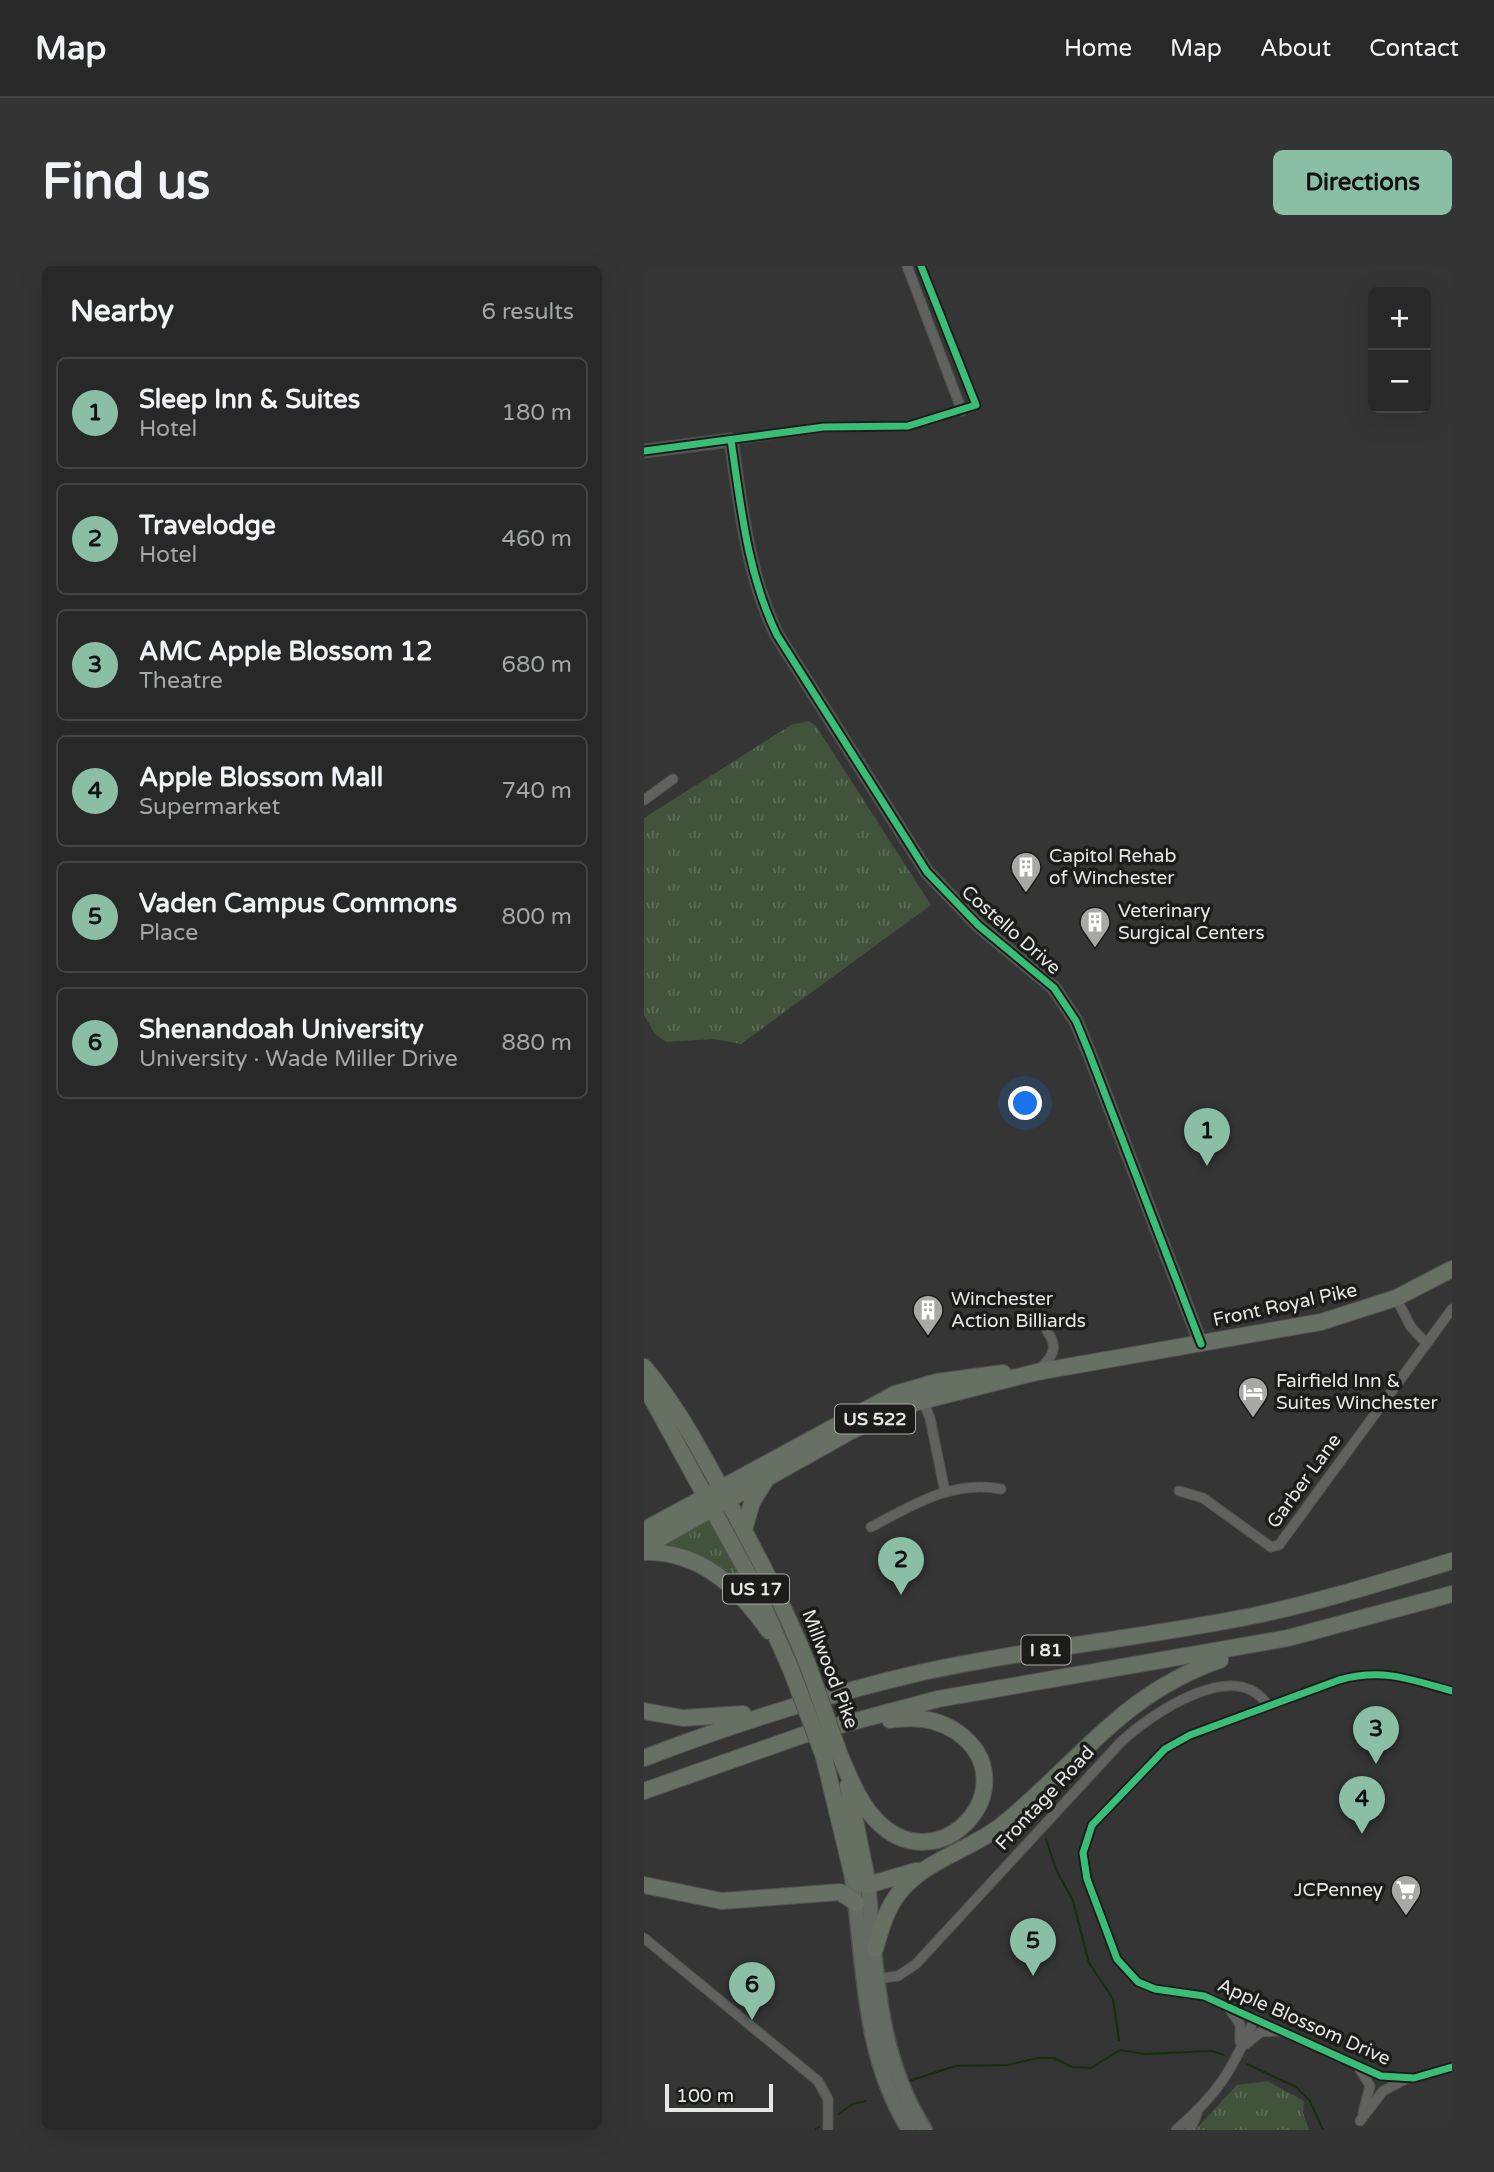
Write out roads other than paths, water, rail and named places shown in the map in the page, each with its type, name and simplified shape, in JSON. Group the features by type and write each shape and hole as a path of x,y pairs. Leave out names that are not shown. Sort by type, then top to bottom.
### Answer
{"highway":[{"name":"Front Royal Pike","path":"709,1503 863,1410 918,1394 1321,1322 1396,1298 1452,1269"},
{"name":"Millwood Pike","path":"644,1367 674,1406 778,1593 809,1668 868,1885"},
{"name":"Millwood Pike","path":"644,1384 753,1583 832,1755 851,1869"},
{"name":"Front Royal Pike","path":"724,1495 765,1480 918,1394"},
{"path":"744,1530 752,1502 765,1480"},
{"path":"644,1530 709,1503"},
{"path":"644,1550 709,1503"},
{"path":"644,1550 687,1558 721,1577 744,1598 789,1665"},
{"name":"I 81","path":"644,1758 713,1731 848,1691 961,1665 1256,1615 1452,1561"},
{"name":"I 81","path":"644,1791 723,1761 839,1724 981,1691 1288,1639 1452,1594"},
{"path":"875,1949 884,1918 896,1897 915,1877 977,1843 1002,1825 1111,1722 1152,1691 1196,1668 1288,1639"},
{"path":"644,1711 683,1717 728,1716 848,1691"},
{"path":"832,1755 869,1811 886,1829 907,1839 930,1842 951,1836 969,1822 983,1795 983,1768 975,1751 962,1736 946,1725 905,1717 854,1726 839,1724"},
{"path":"851,1869 858,1882 868,1885 941,1862"},
{"path":"644,1885 722,1901 840,1892 856,1903"}],"main road":[{"name":"Millwood Pike","path":"851,1869 871,1979"},
{"name":"Millwood Pike","path":"868,1885 875,1949 871,1979"},
{"name":"US 17","path":"871,1979 868,2025 881,2074 909,2130"},
{"name":"US 17","path":"871,1979 888,2051 903,2091 925,2130"}],"street":[{"path":"907,266 962,411"},
{"path":"644,451 824,427 908,426 976,405 922,266"},
{"name":"Costello Drive","path":"731,440 748,554 762,600 778,635 927,872 978,925 1045,979 1070,1011 1088,1050 1201,1345"},
{"path":"644,800 673,779"},
{"path":"1396,1298 1411,1327 1426,1343"},
{"name":"Garber Lane","path":"1179,1491 1203,1498 1271,1547 1276,1547 1452,1309"},
{"path":"1037,1373 1055,1349 1054,1341 1047,1331"},
{"path":"918,1394 930,1418 945,1492"},
{"path":"871,1527 945,1492 987,1486 1001,1489"},
{"name":"Apple Blossom Drive","path":"1452,1691 1396,1675 1374,1672 1339,1680 1190,1735 1165,1749 1098,1817 1084,1845 1087,1879 1108,1939 1127,1973 1152,1988 1193,1992 1226,2005 1381,2076 1409,2078 1452,2067"},
{"name":"Frontage Road","path":"871,1979 898,1976 915,1964 1120,1743 1150,1718 1185,1699 1224,1686 1249,1687 1258,1692 1268,1706"},
{"path":"644,1938 818,2081 826,2094 828,2128"},
{"path":"1226,2005 1242,2028 1237,2057"},
{"name":"Apple Blossom Drive","path":"1176,2130 1197,2113 1222,2085 1255,2018"},
{"path":"1237,2057 1257,2034 1282,2031"},
{"path":"1356,2065 1370,2086 1358,2125"},
{"path":"1358,2125 1381,2076"},
{"path":"1358,2125 1387,2087 1409,2078"},
{"name":"Apple Blossom Drive","path":"1188,2130 1197,2113"}],"waterway":[{"path":"1046,1839 1056,1869 1073,1901 1089,1963 1113,1999 1119,2040"},
{"path":"909,2081 955,2066 1008,2065 1037,2058 1054,2058 1072,2067 1091,2068 1120,2050 1145,2054 1213,2051 1224,2055"},
{"path":"1247,2064 1296,2087 1310,2101 1323,2130"},
{"path":"839,2114 853,2104 866,2101"},
{"path":"815,2130 819,2127"}],"place":[{"name":"Capitol Rehab of Winchester","path":"1026,894"},
{"name":"Veterinary Surgical Centers","path":"1095,949"},
{"name":"Sleep Inn & Suites","path":"1207,1166"},
{"name":"Winchester Action Billiards","path":"928,1337"},
{"name":"Fairfield Inn & Suites Winchester","path":"1253,1419"},
{"name":"Travelodge","path":"901,1595"},
{"name":"AMC Apple Blossom 12","path":"1376,1764"},
{"name":"Apple Blossom Mall","path":"1362,1834"},
{"name":"JCPenney","path":"1406,1917"},
{"name":"Vaden Campus Commons","path":"1033,1976"},
{"name":"Shenandoah University","path":"752,2020"}]}
